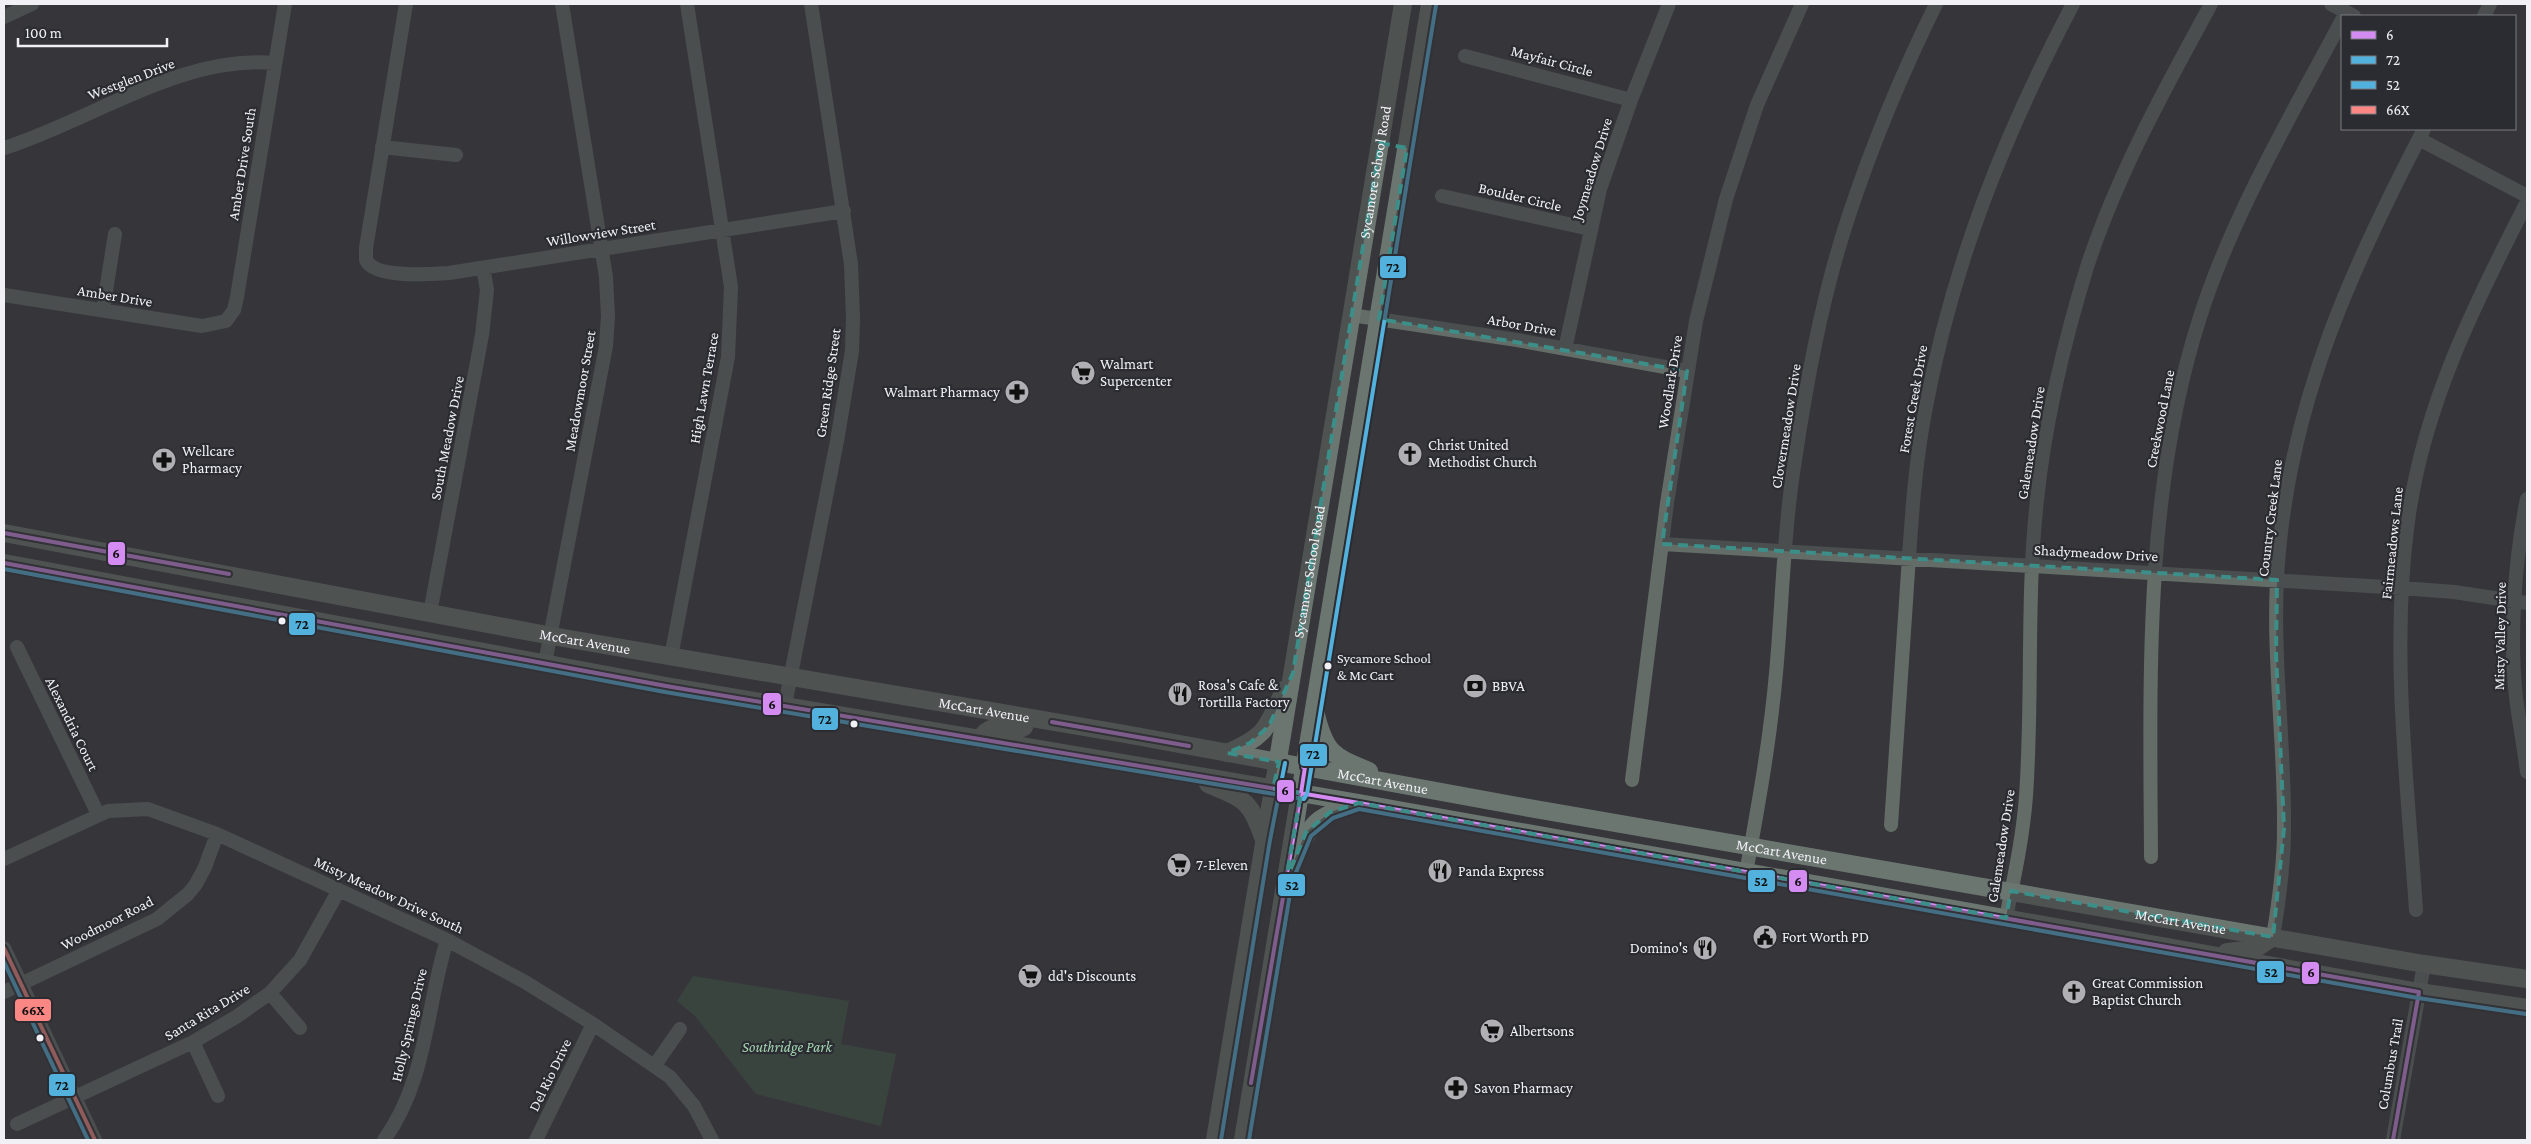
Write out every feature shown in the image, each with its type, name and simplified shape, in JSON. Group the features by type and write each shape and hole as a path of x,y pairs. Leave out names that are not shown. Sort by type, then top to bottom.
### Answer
{"main road":[{"name":"Sycamore School Road","path":"1215,1140 1264,839 1294,673 1318,515 1403,4"},
{"name":"Sycamore School Road","path":"1243,1140 1263,1008 1315,710 1430,4"},
{"path":"1380,143 1407,148"},
{"path":"1318,515 1346,519"},
{"name":"McCart Avenue","path":"4,533 84,546 552,636 792,679 1279,762 1518,806 1751,845 2424,964 2527,979"},
{"path":"78,575 84,546"},
{"name":"McCart Avenue","path":"4,563 78,575 545,663 980,740 1359,803 2289,970 2527,1008"},
{"path":"1227,753 1250,743 1269,726 1294,673"},
{"path":"1315,710 1321,734 1336,757 1407,786"},
{"path":"935,732 948,724 978,725 985,721 987,712"},
{"path":"980,740 984,731 991,727 1020,729 1038,720"},
{"path":"1184,774 1243,800 1256,816 1264,839"},
{"path":"1286,880 1306,832 1330,812 1359,803"},
{"path":"1515,831 1518,806"},
{"path":"2204,954 2255,949 2273,937 2281,958 2289,970"},
{"path":"1238,1002 1263,1008"}],"street":[{"path":"4,16 32,4"},
{"name":"Amber Drive South","path":"221,323 234,310 237,297 285,4"},
{"path":"406,4 382,147 456,155"},
{"name":"Meadowmoor Street","path":"545,663 552,636 606,346 608,316 606,276 562,4"},
{"name":"High Lawn Terrace","path":"670,657 728,357 731,287 686,4"},
{"name":"Green Ridge Street","path":"785,705 792,679 852,351 853,293 844,211 811,4"},
{"name":"Joymeadow Drive","path":"1565,349 1600,189 1631,100 1669,4"},
{"name":"Woodlark Drive","path":"1632,780 1662,544 1696,321 1726,199 1757,105 1802,4"},
{"name":"Clovermeadow Drive","path":"1746,873 1767,759 1792,482 1804,408 1836,258 1850,213 1887,111 1936,4"},
{"name":"Forest Creek Drive","path":"1891,825 1909,559 1924,414 1938,347 1980,206 1999,158 2073,4"},
{"name":"Galemeadow Drive","path":"2006,918 2026,798 2032,566 2037,499 2048,428 2088,266 2126,171 2212,4"},
{"path":"2331,4 2348,14"},
{"name":"Creekwood Lane","path":"2151,857 2150,672 2154,572 2172,426 2200,317 2231,236 2341,27"},
{"name":"Mayfair Circle","path":"1465,56 1631,100"},
{"name":"Westglen Drive","path":"4,148 150,88 210,67 254,61 275,63"},
{"path":"2422,134 2527,196"},
{"name":"Country Creek Lane","path":"2273,937 2281,888 2284,828 2276,654 2277,580 2285,502 2301,420 2311,383 2344,293 2374,226 2422,134"},
{"name":"Willowview Street","path":"382,147 366,248 366,260 373,268 384,271 410,274 449,273 844,211"},
{"name":"Boulder Circle","path":"1442,196 1590,230"},
{"name":"Fairmeadows Lane","path":"2416,910 2400,665 2402,588 2409,513 2436,405 2473,308 2527,202"},
{"path":"102,310 115,234"},
{"name":"South Meadow Drive","path":"430,612 482,335 487,290 483,268"},
{"name":"Amber Drive","path":"4,295 202,326 221,323"},
{"name":"Arbor Drive","path":"1351,315 1565,349 1687,371"},
{"name":"Misty Valley Drive","path":"2527,499 2517,573 2522,602 2514,646 2516,696 2527,772"},
{"name":"Shadymeadow Drive","path":"1662,544 2402,588 2454,592 2522,602"},
{"name":"Alexandria Court","path":"17,648 98,814"},
{"name":"Misty Meadow Drive South","path":"4,859 108,810 148,809 217,834 447,940 525,982 593,1024 654,1065 682,1090 694,1106 712,1140"},
{"name":"Woodmoor Road","path":"4,992 157,919 188,894 196,884 206,867 217,834"},
{"name":"Santa Rita Drive","path":"17,1124 193,1042 236,1017 270,993 300,960 340,890"},
{"name":"Holly Springs Drive","path":"384,1140 398,1121 410,1095 420,1064 438,970 447,940"},
{"path":"4,948 95,1140"},
{"name":"Columbus Trail","path":"2393,1140 2424,964"},
{"path":"270,993 300,1028"},
{"name":"Del Rio Drive","path":"536,1140 593,1024"},
{"path":"654,1065 680,1029"},
{"path":"193,1042 218,1096"}],"highlighted area":[{"path":"1380,143 1407,148 1379,319 1687,371 1662,544 2277,580 2276,654 2284,828 2273,937 2011,891 2006,918 1359,803 1330,812 1306,832 1286,880 1301,793 1273,789 1279,762 1227,753 1250,743 1269,726 1293,673"}],"green space":[{"name":"Southridge Park","path":"693,976 849,1001 841,1044 896,1054 881,1126 756,1094 695,1016 677,1001"}],"transit line":[{"name":"72","path":"4,569 665,692 1304,799 1307,794 1436,5"},
{"name":"6","path":"4,533 229,574"},
{"name":"6","path":"4,563 666,686 1359,803 2419,992 2393,1140"},
{"name":"6","path":"1052,722 1189,746"},
{"name":"72","path":"1221,1140 1270,840 1285,763"},
{"name":"6","path":"1251,1083 1301,793 1305,767 1303,767"},
{"name":"52","path":"1249,1140 1292,882 1311,836 1333,818 1359,809 2418,998 2526,1014"},
{"name":"66X","path":"4,948 95,1140"},
{"name":"72","path":"4,962 88,1140"}],"place":[{"name":"Walmart Supercenter","path":"1083,373"},
{"name":"Walmart Pharmacy","path":"1017,392"},
{"name":"Christ United Methodist Church","path":"1410,454"},
{"name":"Wellcare Pharmacy","path":"164,460"},
{"name":"Sycamore School & Mc Cart","path":"1328,666"},
{"name":"BBVA","path":"1475,686"},
{"name":"Rosa's Cafe & Tortilla Factory","path":"1180,694"},
{"name":"7-Eleven","path":"1179,865"},
{"name":"Panda Express","path":"1440,871"},
{"name":"Fort Worth PD","path":"1765,937"},
{"name":"Domino's","path":"1705,948"},
{"name":"dd's Discounts","path":"1030,976"},
{"name":"Great Commission Baptist Church","path":"2074,992"},
{"name":"Albertsons","path":"1492,1031"},
{"name":"Savon Pharmacy","path":"1456,1088"}]}
